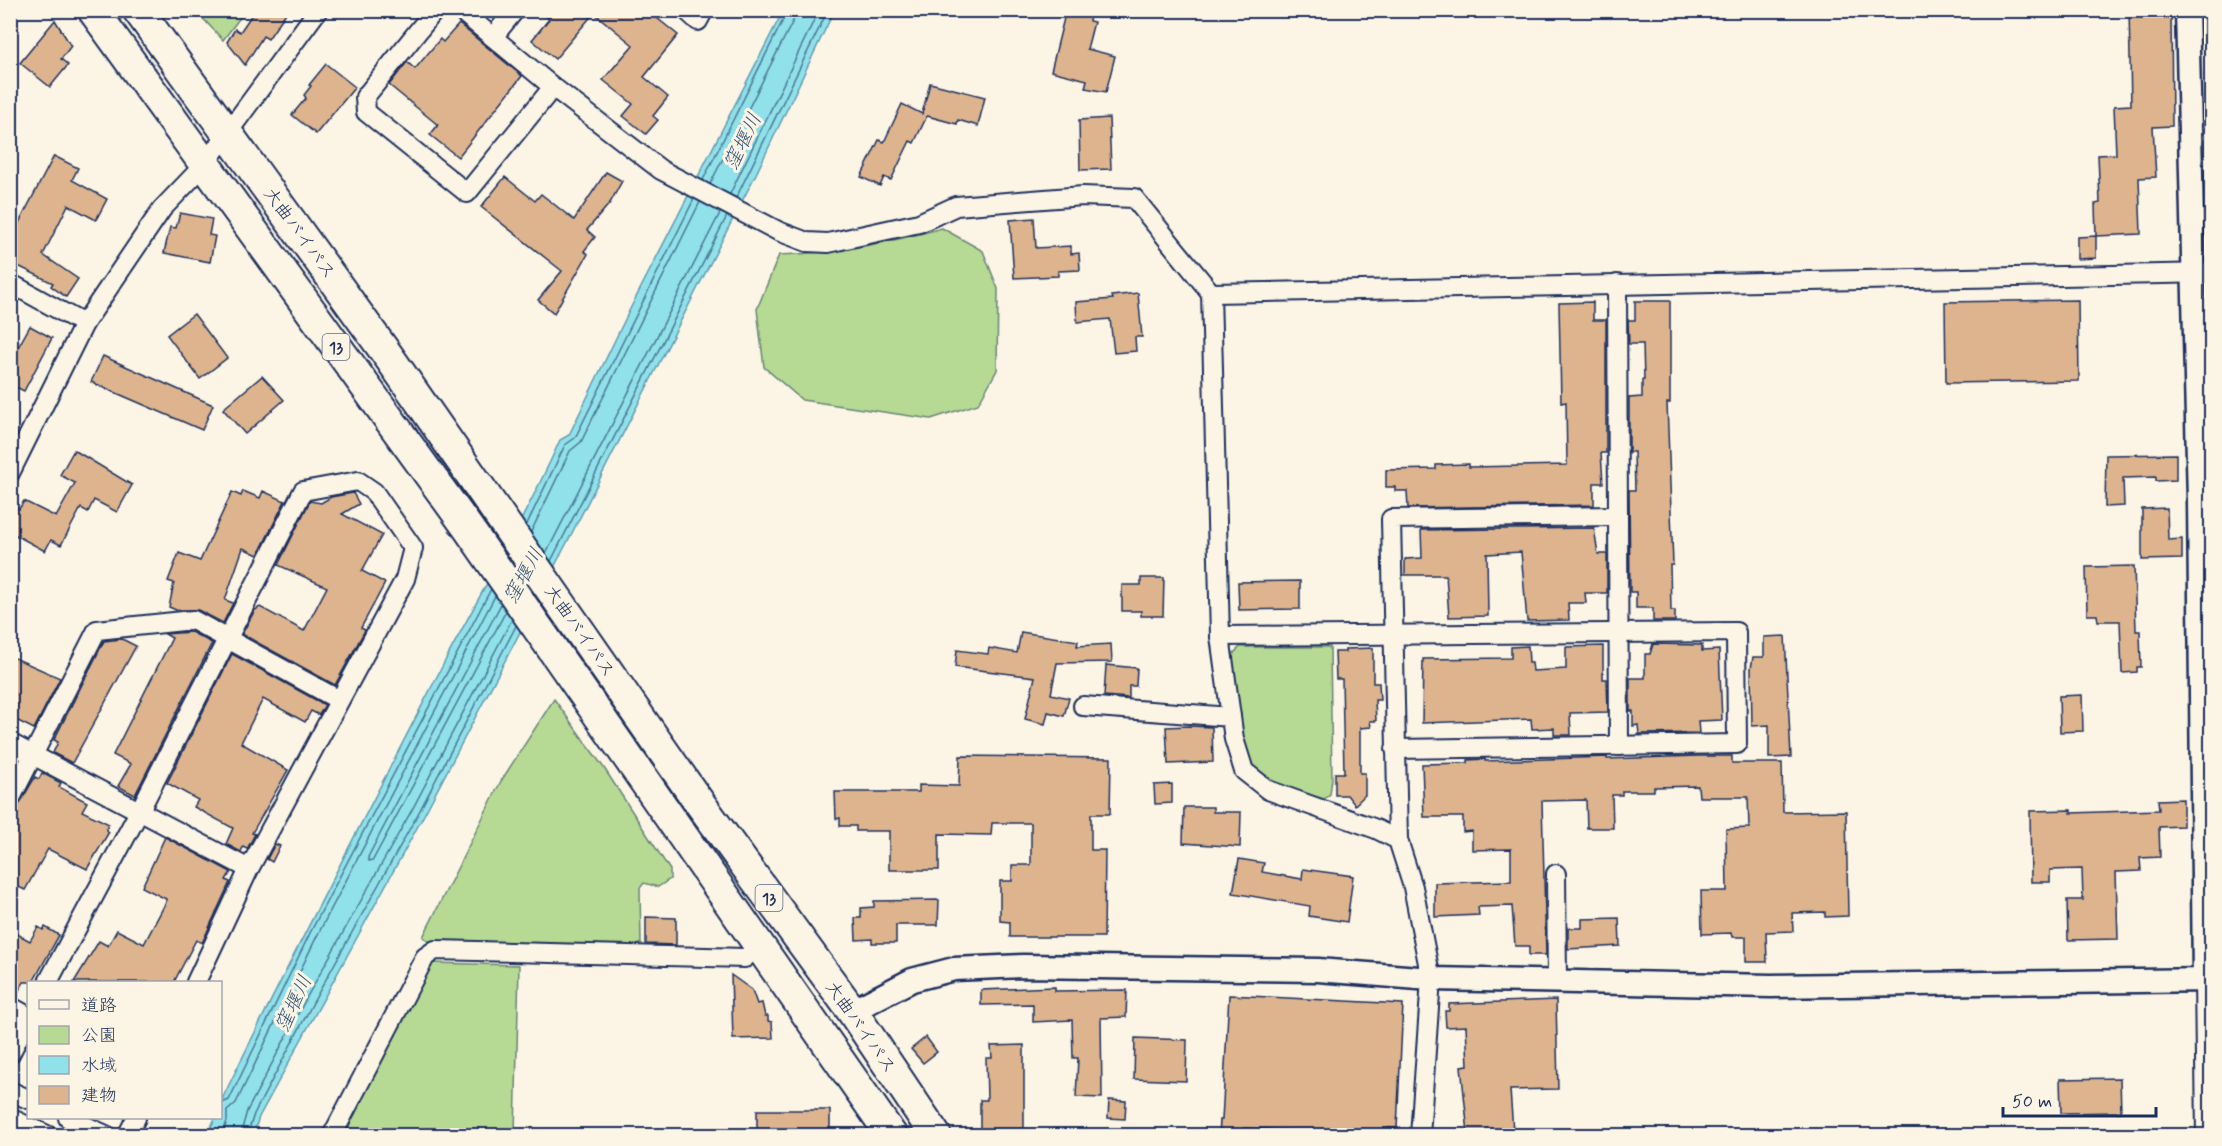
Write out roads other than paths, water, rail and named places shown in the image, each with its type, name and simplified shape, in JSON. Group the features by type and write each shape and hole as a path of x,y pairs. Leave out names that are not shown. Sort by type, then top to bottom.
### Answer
{"highway":[{"name":"大曲バイパス","path":"93,10 468,528 892,1136"},
{"name":"大曲バイパス","path":"138,10 389,357 484,498 601,660 691,791 852,1011 936,1136"}],"street":[{"path":"10,473 84,324 162,209 204,165 318,10"},
{"path":"435,10 365,97 366,112 467,193 553,87"},
{"path":"460,10 553,87 661,170 778,231 807,242 828,243 919,223 956,206 1083,196 1134,198 1211,293 1220,636 1231,717 1244,771 1268,790 1376,829 1398,840"},
{"path":"493,37 515,10"},
{"path":"686,10 698,21 704,10"},
{"path":"2187,10 2203,273 2208,980 2206,1136"},
{"path":"1211,293 2203,273"},
{"path":"10,283 84,324"},
{"path":"1617,284 1617,633 1620,746"},
{"path":"49,981 140,810 303,491 358,481 374,492 413,548 405,579 249,869 196,981"},
{"path":"1420,1136 1431,979 1413,887 1398,840 1392,519 1617,516"},
{"path":"10,800 97,630 193,620 339,700"},
{"path":"1220,636 1736,632 1737,744 1395,749"},
{"path":"1083,706 1231,717"},
{"path":"10,743 249,869"},
{"path":"1556,874 1557,981"},
{"path":"332,1136 424,957 435,950 745,958"},
{"path":"852,1011 912,980 954,969 1023,966 1318,970 1431,979 1770,986 2208,980"},
{"path":"10,1006 27,1016"},
{"path":"10,1054 27,1019"},
{"path":"10,1091 27,1099"},
{"path":"10,1118 49,1136"},
{"path":"70,1119 108,1136"},
{"path":"127,1136 136,1119"}],"water":[{"name":"窪堰川","path":"783,11 834,11 756,174 571,535 424,815 259,1117 253,1135 207,1136 215,1119 222,1119 223,1097 278,987 445,661 519,524 560,440 569,435 631,307"}]}
